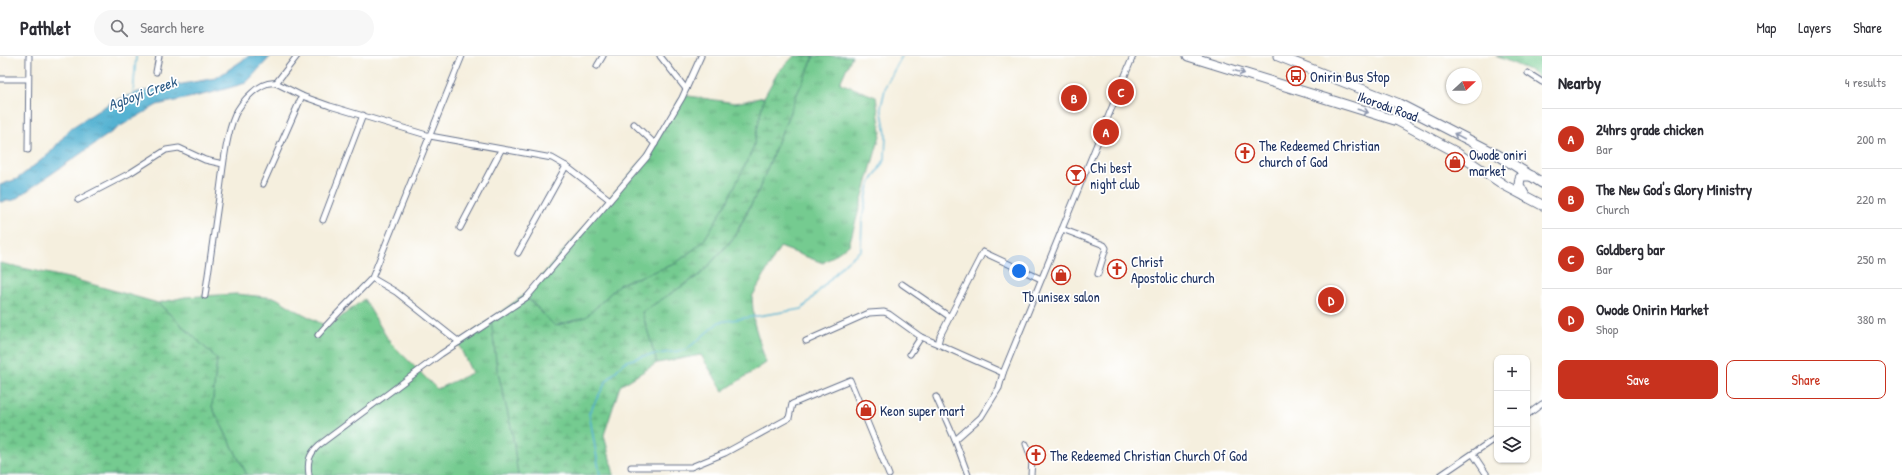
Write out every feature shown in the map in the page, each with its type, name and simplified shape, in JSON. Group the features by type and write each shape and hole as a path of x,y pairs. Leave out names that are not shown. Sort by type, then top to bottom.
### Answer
{"highway":[{"name":"Ikorodu Road","path":"1188,56 1398,122 1454,151 1525,197 1542,205"},
{"name":"Ikorodu Road","path":"1278,56 1397,103 1498,155 1542,183"},
{"path":"1525,197 1519,185 1520,178 1524,176 1532,176"}],"street":[{"path":"28,150 29,56"},
{"path":"156,72 159,56"},
{"path":"276,83 297,56"},
{"path":"318,335 338,312 351,301 372,278 462,56"},
{"path":"597,66 603,56"},
{"path":"660,56 686,89"},
{"path":"309,475 309,457 319,445 459,342 527,297 647,157 686,89 701,56"},
{"path":"954,440 981,417 999,388 1003,373 1133,56"},
{"path":"1528,73 1542,82"},
{"path":"0,79 28,79"},
{"path":"205,296 223,164 233,120 239,108 263,85 271,82 302,96 430,136 552,158 566,166 610,200"},
{"path":"263,184 302,96"},
{"path":"323,220 363,115"},
{"path":"634,124 655,144"},
{"path":"78,200 130,173 166,150 172,148 179,148 205,160 223,164"},
{"path":"460,228 501,150"},
{"path":"518,253 566,166"},
{"path":"1062,229 1104,245 1106,248 1098,274"},
{"path":"938,344 979,256 983,252 1041,279"},
{"path":"372,278 396,292 459,342"},
{"path":"902,284 950,317"},
{"path":"806,341 869,312 878,312 889,314 921,336 1003,373"},
{"path":"910,354 921,336"},
{"path":"631,467 691,467 725,453 789,418 792,404 850,380 889,475"},
{"path":"936,397 968,475"},
{"path":"1530,413 1542,404"},
{"path":"1441,475 1494,439"},
{"path":"1026,444 1032,460 1031,475"},
{"path":"1473,454 1487,475"}],"green space":[{"path":"794,56 814,56 759,189 734,237 701,274 642,312 657,363 620,386 604,435 614,475 518,475 512,431 497,368 491,319 524,295 555,326 586,317 620,284 675,264 703,242 727,202 753,149 764,97 778,72"},
{"path":"814,56 852,56 840,83 876,97 881,132 849,245 823,263 780,247 752,297 754,323 766,363 723,391 701,355 657,363 642,312 701,274 735,237 759,189"},
{"path":"1496,56 1542,56 1542,80 1529,70"},
{"path":"682,95 735,103 764,97 753,149 727,202 703,242 675,264 620,284 586,317 555,326 525,295 652,149"},
{"path":"0,263 73,279 158,303 217,359 212,407 247,475 0,475"},
{"path":"236,294 276,298 328,327 364,299 389,341 437,389 472,373 458,343 491,319 497,368 512,431 518,475 247,475 212,407 217,359 158,303 185,297"}],"water":[{"name":"Agboyi Creek","path":"249,56 271,56 246,83 211,93 157,105 119,127 14,200 0,202 0,185 17,179 49,154 71,128 110,103 138,92 216,78"}],"waterway":[{"name":"Agboyi Creek","path":"133,96 136,56"},
{"path":"600,475 589,413 606,382 624,362 643,356 686,350 719,322 802,309 846,262 861,250 862,220 869,185 885,159 886,134 881,107 886,85 902,56"}],"place":[{"name":"Onirin Bus Stop","path":"1296,76"},
{"name":"Goldberg bar","path":"1121,92"},
{"name":"The New God's Glory Ministry","path":"1074,98"},
{"name":"24hrs grade chicken","path":"1106,132"},
{"name":"The Redeemed Christian church of God","path":"1245,153"},
{"name":"Owode oniri market","path":"1455,162"},
{"name":"Chi best night club","path":"1076,175"},
{"name":"Christ Apostolic church","path":"1117,269"},
{"name":"Tb unisex salon","path":"1061,275"},
{"name":"Owode Onirin Market","path":"1331,300"},
{"name":"Keon super mart","path":"866,410"},
{"name":"The Redeemed Christian Church Of God","path":"1036,455"}]}
